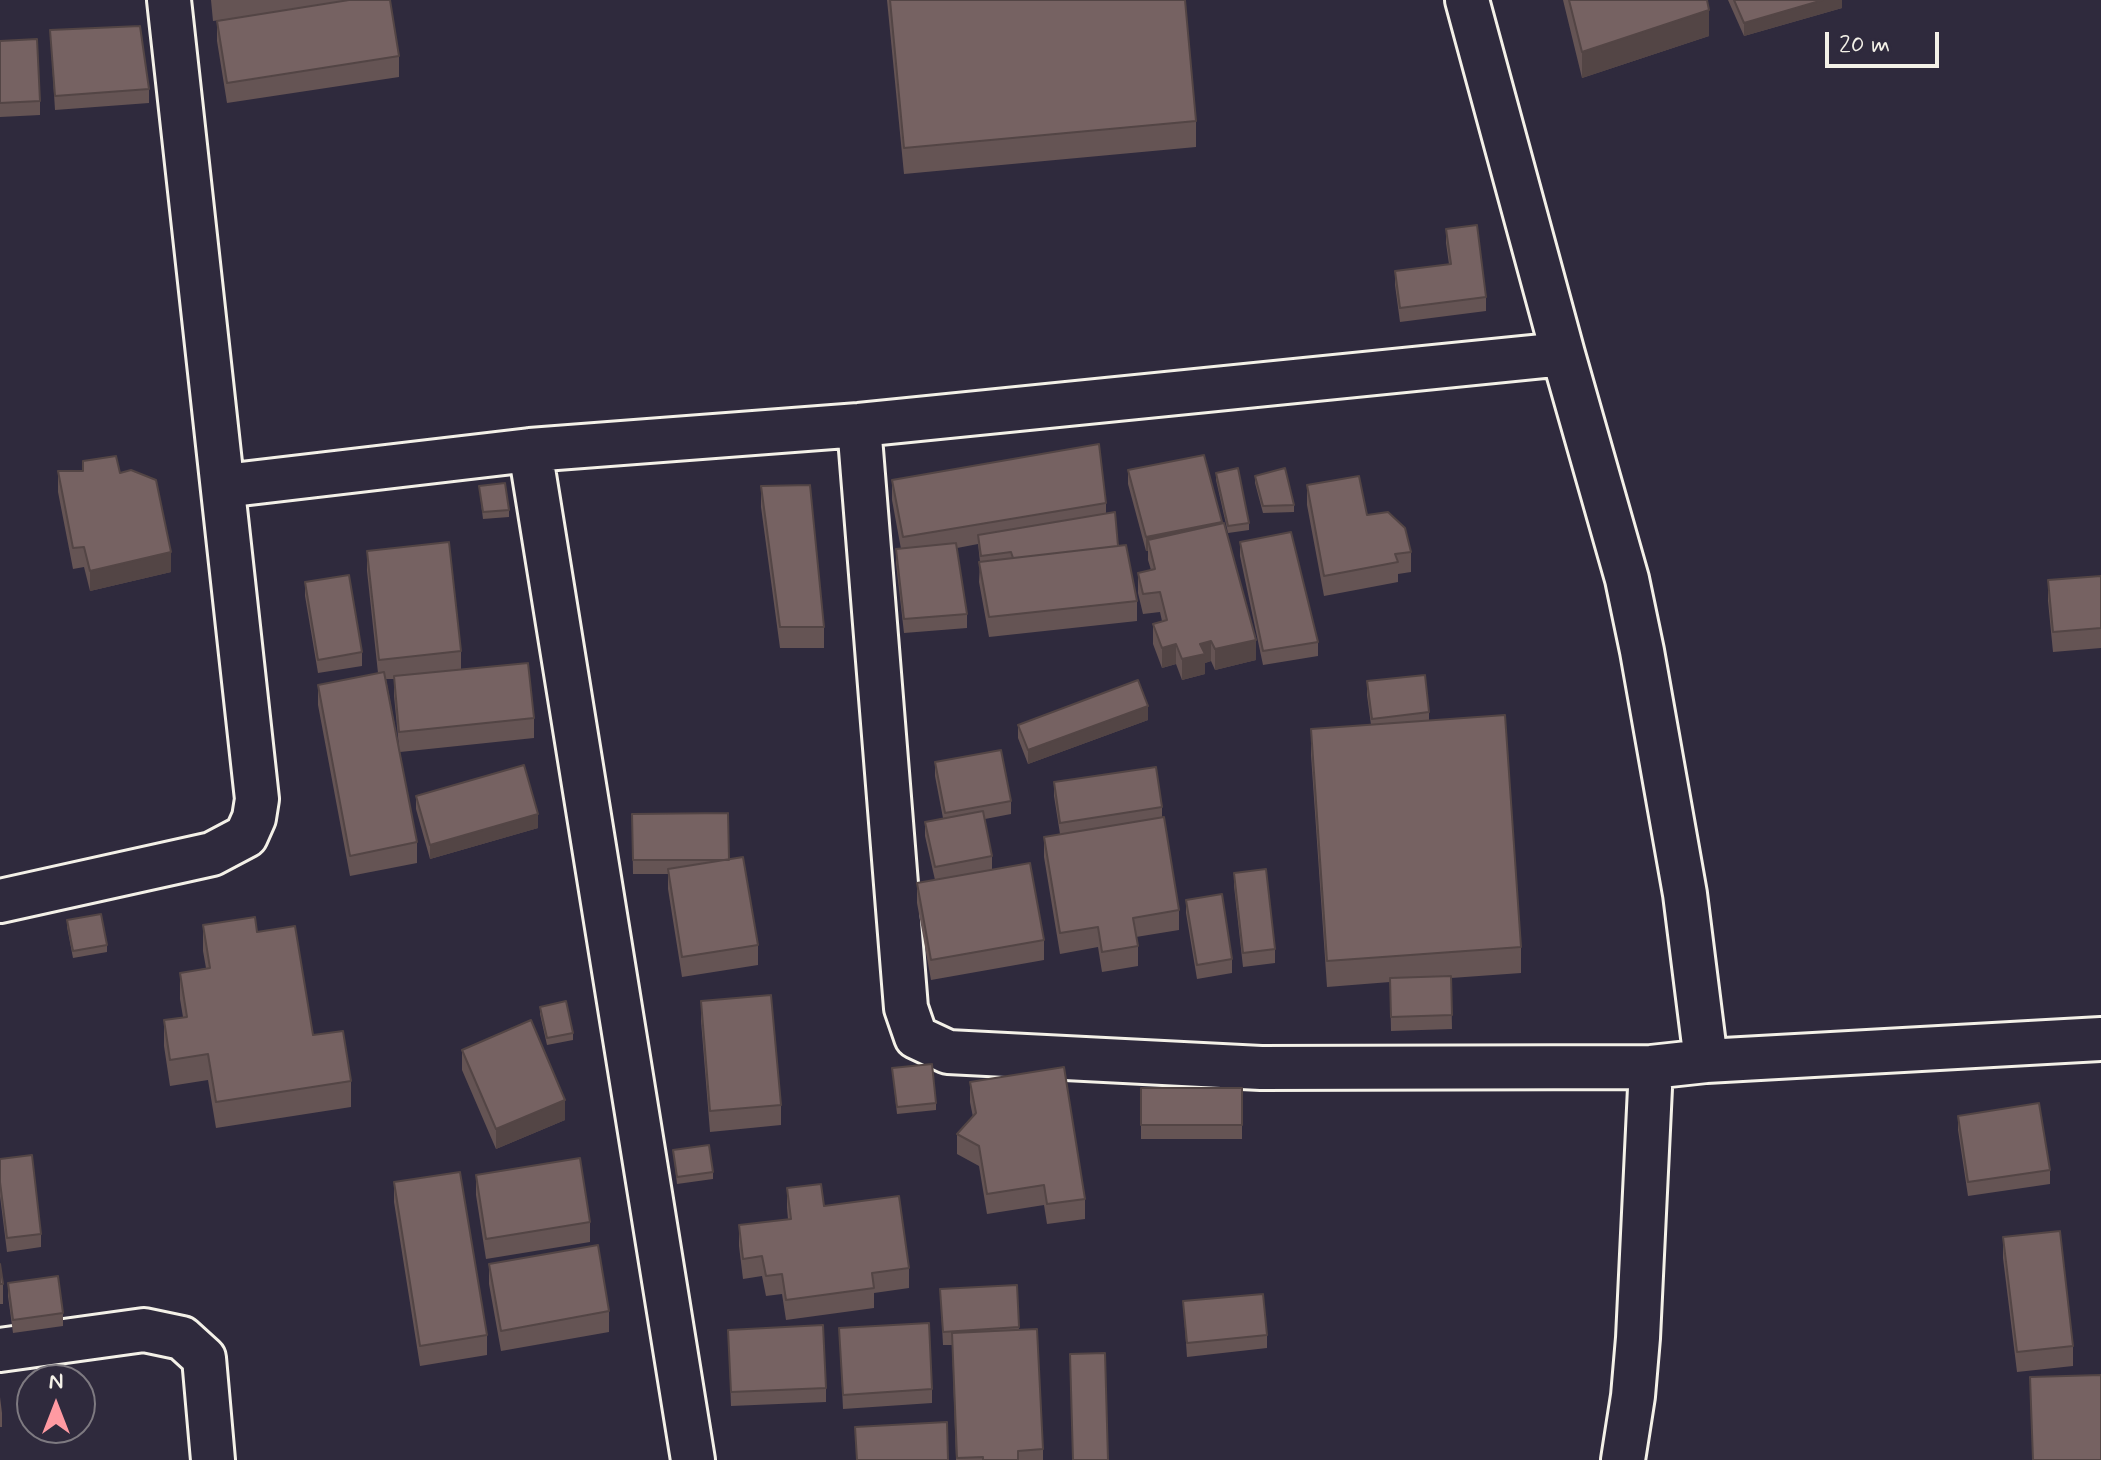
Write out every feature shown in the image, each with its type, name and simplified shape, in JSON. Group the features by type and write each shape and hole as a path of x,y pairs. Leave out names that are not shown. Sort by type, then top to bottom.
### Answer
{"street":[{"path":"0,901 212,854 246,836 254,818 257,799 169,0"},
{"path":"1467,0 1627,579 1685,894 1706,1061"},
{"path":"224,486 530,450 859,425 1563,354"},
{"path":"859,425 906,1008 916,1037 948,1052 1261,1068 1651,1067 1706,1061 2101,1039"},
{"path":"530,450 693,1460"},
{"path":"1623,1460 1638,1338 1651,1067"},
{"path":"0,1350 144,1330 182,1338 204,1358 213,1460"}],"building":[{"path":"349,0 390,0 399,56 227,83 217,21"},
{"path":"890,0 1185,0 1196,121 904,148"},
{"path":"1569,0 1707,0 1709,10 1582,52"},
{"path":"1734,0 1823,0 1744,23"},
{"path":"140,26 149,89 55,96 50,30"},
{"path":"37,39 40,101 0,103 0,41"},
{"path":"1477,225 1486,297 1400,308 1395,271 1451,264 1446,229"},
{"path":"1099,444 1106,503 903,537 892,480"},
{"path":"1204,455 1222,522 1146,537 1128,470"},
{"path":"116,456 120,473 131,470 156,480 171,552 90,571 84,547 73,548 58,471 83,471 83,461"},
{"path":"1238,468 1249,523 1228,526 1216,473"},
{"path":"1285,468 1294,505 1263,506 1255,476"},
{"path":"1359,476 1367,515 1388,512 1405,528 1411,552 1395,554 1398,562 1324,576 1307,485"},
{"path":"505,483 509,510 483,512 479,486"},
{"path":"810,485 824,627 780,627 761,486"},
{"path":"1115,512 1118,546 1013,558 1011,552 981,556 978,535"},
{"path":"1224,523 1256,640 1215,649 1211,641 1200,644 1205,654 1182,659 1176,644 1162,648 1153,624 1167,620 1160,592 1143,594 1138,573 1155,569 1148,540"},
{"path":"1291,532 1318,642 1263,651 1240,542"},
{"path":"449,542 461,651 379,660 367,551"},
{"path":"956,543 967,614 904,619 896,549"},
{"path":"1126,545 1137,601 989,617 979,562"},
{"path":"349,575 362,652 318,660 305,582"},
{"path":"2101,576 2101,628 2053,632 2048,580"},
{"path":"528,663 534,718 399,732 394,676"},
{"path":"384,672 417,842 350,856 318,685"},
{"path":"1425,675 1429,712 1372,719 1367,681"},
{"path":"1138,680 1148,706 1028,750 1018,725"},
{"path":"1505,715 1521,947 1327,961 1311,729"},
{"path":"1001,750 1011,801 945,813 935,762"},
{"path":"524,765 538,814 430,845 416,796"},
{"path":"1156,767 1162,807 1060,823 1054,782"},
{"path":"983,811 992,856 935,867 925,822"},
{"path":"728,813 729,860 633,860 632,814"},
{"path":"1164,817 1179,910 1133,918 1138,946 1102,952 1098,927 1060,933 1044,837"},
{"path":"743,857 758,945 682,957 668,869"},
{"path":"1030,863 1044,940 931,960 917,883"},
{"path":"1266,869 1275,949 1243,953 1234,873"},
{"path":"1222,894 1232,959 1197,965 1186,900"},
{"path":"101,914 107,945 73,951 67,920"},
{"path":"255,917 257,932 295,926 313,1035 343,1031 351,1081 216,1102 208,1054 170,1060 164,1020 187,1017 180,973 210,968 203,925"},
{"path":"1451,976 1452,1015 1391,1017 1390,978"},
{"path":"771,995 781,1105 710,1111 701,1001"},
{"path":"566,1001 573,1033 547,1038 540,1007"},
{"path":"531,1020 565,1100 496,1129 462,1050"},
{"path":"932,1064 936,1103 897,1107 892,1068"},
{"path":"1064,1067 1085,1199 1047,1204 1044,1185 987,1194 979,1146 957,1134 976,1113 970,1082"},
{"path":"1141,1088 1242,1088 1242,1125 1141,1125"},
{"path":"2039,1103 2050,1170 1968,1182 1958,1116"},
{"path":"709,1145 713,1172 677,1177 673,1150"},
{"path":"32,1155 41,1234 7,1238 0,1159"},
{"path":"580,1158 590,1222 486,1239 476,1175"},
{"path":"460,1172 487,1335 420,1346 394,1182"},
{"path":"821,1184 824,1206 899,1196 909,1268 872,1273 874,1288 786,1300 782,1274 766,1276 762,1256 743,1259 739,1225 791,1219 787,1188"},
{"path":"2060,1231 2073,1346 2017,1352 2003,1237"},
{"path":"598,1245 609,1311 501,1331 489,1264"},
{"path":"58,1276 63,1313 13,1320 8,1283"},
{"path":"1017,1285 1019,1327 943,1332 940,1289"},
{"path":"1263,1294 1267,1335 1187,1343 1183,1301"},
{"path":"929,1323 932,1389 843,1395 839,1328"},
{"path":"823,1325 826,1388 731,1392 728,1330"},
{"path":"1037,1329 1043,1449 1018,1451 1018,1460 957,1458 952,1333"},
{"path":"1105,1353 1108,1460 1073,1460 1070,1354"},
{"path":"2101,1375 2101,1460 2033,1460 2030,1377"},
{"path":"947,1422 948,1460 857,1460 855,1427"}]}
